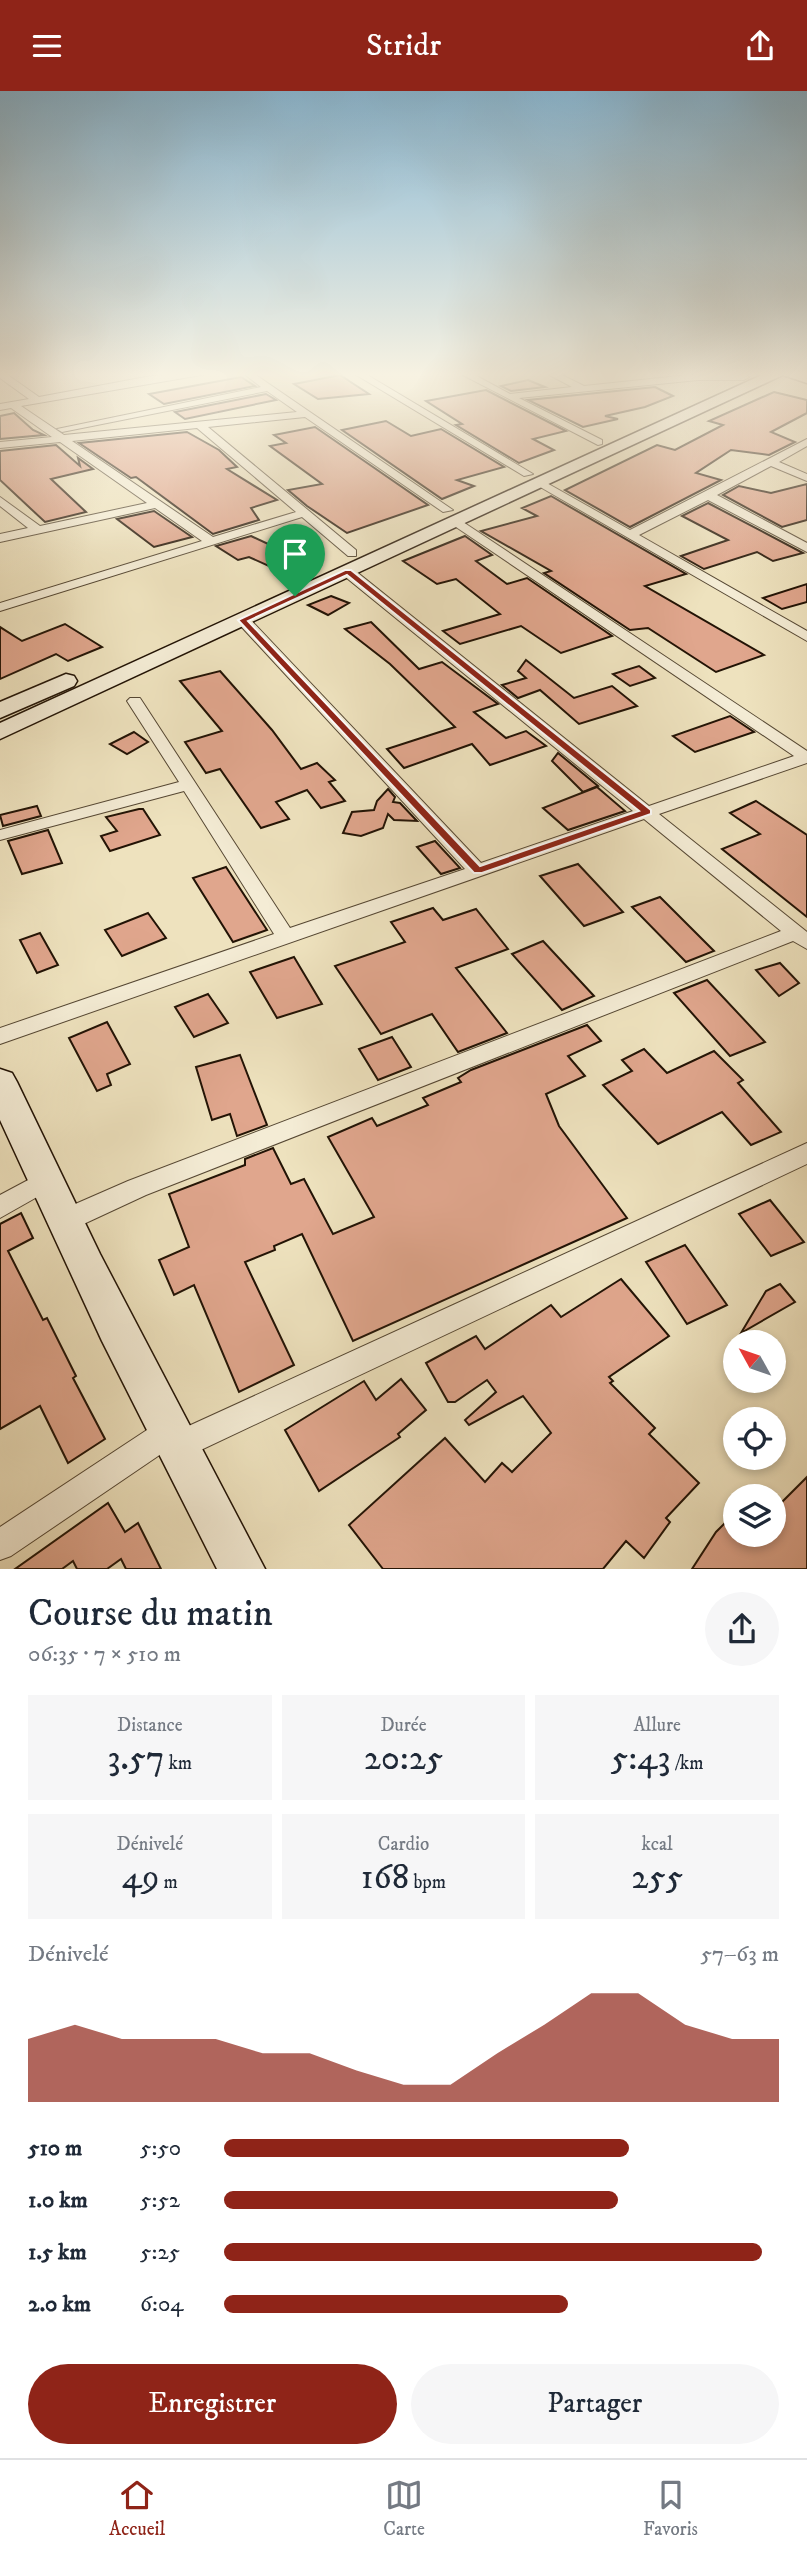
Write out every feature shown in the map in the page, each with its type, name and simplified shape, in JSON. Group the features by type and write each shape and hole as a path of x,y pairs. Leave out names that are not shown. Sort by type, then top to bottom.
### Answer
{"main road":[{"path":"535,479 597,442"},
{"path":"0,711 350,563 620,442"},
{"path":"0,732 243,620 350,563"},
{"path":"0,1082 45,1181 173,1440 242,1569"}],"street":[{"path":"0,445 32,442"},
{"path":"67,442 212,542"},
{"path":"219,442 304,513 350,563 801,938"},
{"path":"346,442 452,517 806,757"},
{"path":"473,442 807,637"},
{"path":"632,534 807,442"},
{"path":"771,461 807,478"},
{"path":"707,495 807,548"},
{"path":"0,500 38,530"},
{"path":"0,538 157,504"},
{"path":"0,607 304,513"},
{"path":"243,620 478,871"},
{"path":"135,701 286,937"},
{"path":"0,1036 806,757"},
{"path":"0,835 187,785"},
{"path":"66,1220 137,1188 801,938"},
{"path":"0,1545 173,1440 807,1153"},
{"path":"0,1207 45,1181"}],"building":[{"path":"205,442 219,450 237,467 227,469 277,500 251,508 259,520 213,534 136,477 131,478 79,443"},
{"path":"337,442 428,505 347,533 288,490 322,484 270,446"},
{"path":"359,442 463,442 504,467 457,480 474,486 442,499"},
{"path":"484,442 539,442 554,450 519,463"},
{"path":"690,442 795,442 769,455 731,450 696,473 721,480 630,527 565,490 657,445 675,450"},
{"path":"56,445 80,466 78,458 93,469 51,479 86,512 45,522 0,480 0,451"},
{"path":"807,484 807,520 782,527 723,495 739,486 771,493"},
{"path":"551,496 686,574 645,586 764,655 716,672 648,628 630,630 544,573 551,571 481,531 537,516 522,508"},
{"path":"708,503 803,553 773,561 757,552 704,569 681,556 728,540 682,516"},
{"path":"154,511 192,537 154,547 117,519"},
{"path":"251,536 296,557 271,567 249,557 238,560 216,546"},
{"path":"465,536 492,555 476,561 507,584 527,578 612,636 561,653 521,626 460,644 443,631 500,614 456,579 437,584 403,561"},
{"path":"807,584 807,602 782,609 763,598"},
{"path":"331,596 349,603 328,615 308,605"},
{"path":"371,622 419,669 442,662 498,704 474,712 506,738 526,731 546,746 490,765 472,744 404,768 387,749 455,727 390,664 345,629"},
{"path":"65,624 102,647 68,661 56,654 0,679 0,627 22,641"},
{"path":"526,660 574,698 612,686 637,706 579,724 540,690 518,698 502,685 526,678 518,671"},
{"path":"639,666 655,678 630,686 613,674"},
{"path":"220,671 272,730 301,769 317,763 335,780 329,782 345,801 321,808 307,790 276,802 289,819 261,828 220,769 206,773 185,742 222,731 180,681"},
{"path":"730,716 754,732 695,752 673,736"},
{"path":"134,732 148,742 127,754 110,744"},
{"path":"558,753 598,786 583,792 552,761"},
{"path":"597,787 625,811 568,830 543,808"},
{"path":"388,789 395,797 393,802 400,803 417,821 394,820 388,814 383,828 361,836 343,833 352,812 374,810 377,801"},
{"path":"756,801 807,835 807,917 722,849 760,834 730,813"},
{"path":"37,806 41,816 3,826 0,815"},
{"path":"143,809 160,835 110,851 101,836 117,831 106,817"},
{"path":"48,830 62,863 22,874 8,841"},
{"path":"435,841 460,868 441,874 417,847"},
{"path":"578,864 623,912 584,926 540,876"},
{"path":"226,867 267,930 233,942 193,878"},
{"path":"660,897 714,951 686,962 632,907"},
{"path":"433,908 443,920 476,909 508,949 456,968 507,1033 458,1052 432,1014 381,1034 335,966 405,942 391,922"},
{"path":"148,913 166,938 122,956 105,930"},
{"path":"40,933 58,965 37,973 20,940"},
{"path":"543,941 594,996 562,1010 512,954"},
{"path":"294,957 322,1004 277,1018 250,972"},
{"path":"780,963 799,983 779,996 756,970"},
{"path":"707,980 765,1042 730,1056 674,993"},
{"path":"208,994 228,1023 194,1037 175,1007"},
{"path":"107,1022 130,1064 107,1074 111,1085 97,1091 69,1038"},
{"path":"587,1025 601,1041 568,1056 585,1076 546,1094 559,1126 627,1218 353,1341 302,1234 274,1246 275,1250 245,1262 294,1365 239,1392 194,1285 174,1295 159,1260 189,1247 169,1194 245,1165 245,1159 273,1148 291,1184 304,1179 333,1234 374,1217 328,1137 372,1118 377,1126 428,1105 423,1098 461,1082 458,1078 471,1070"},
{"path":"392,1037 411,1067 378,1080 359,1049"},
{"path":"644,1049 667,1073 714,1051 743,1080 738,1083 781,1132 751,1145 722,1112 658,1144 603,1085 632,1071 622,1060"},
{"path":"240,1055 267,1125 237,1136 230,1114 212,1120 196,1067"},
{"path":"770,1200 804,1242 771,1256 739,1214"},
{"path":"21,1213 33,1238 8,1251 43,1320 47,1318 76,1376 73,1378 105,1439 68,1463 40,1406 0,1429 0,1224"},
{"path":"685,1245 727,1305 687,1324 646,1262"},
{"path":"621,1279 669,1336 609,1377 613,1381 610,1383 655,1428 649,1434 699,1483 666,1518 670,1522 644,1558 626,1541 603,1569 383,1569 349,1525 445,1438 485,1482 502,1463 512,1472 551,1433 523,1396 469,1425 465,1420 496,1392 487,1380 455,1402 448,1402 426,1363 476,1336 485,1349 551,1305 561,1317"},
{"path":"780,1284 795,1302 743,1330 766,1291"},
{"path":"401,1379 426,1410 398,1434 400,1437 319,1491 285,1430 364,1381 376,1400"},
{"path":"807,1477 807,1569 692,1569 723,1525 723,1547 786,1547 786,1498"},
{"path":"108,1503 125,1532 138,1523 161,1569 126,1569 121,1559 107,1569 77,1569 73,1561 62,1569 15,1569"}],"route":[{"path":"348,572 647,812 478,871 243,620 295,596 348,572"}]}
